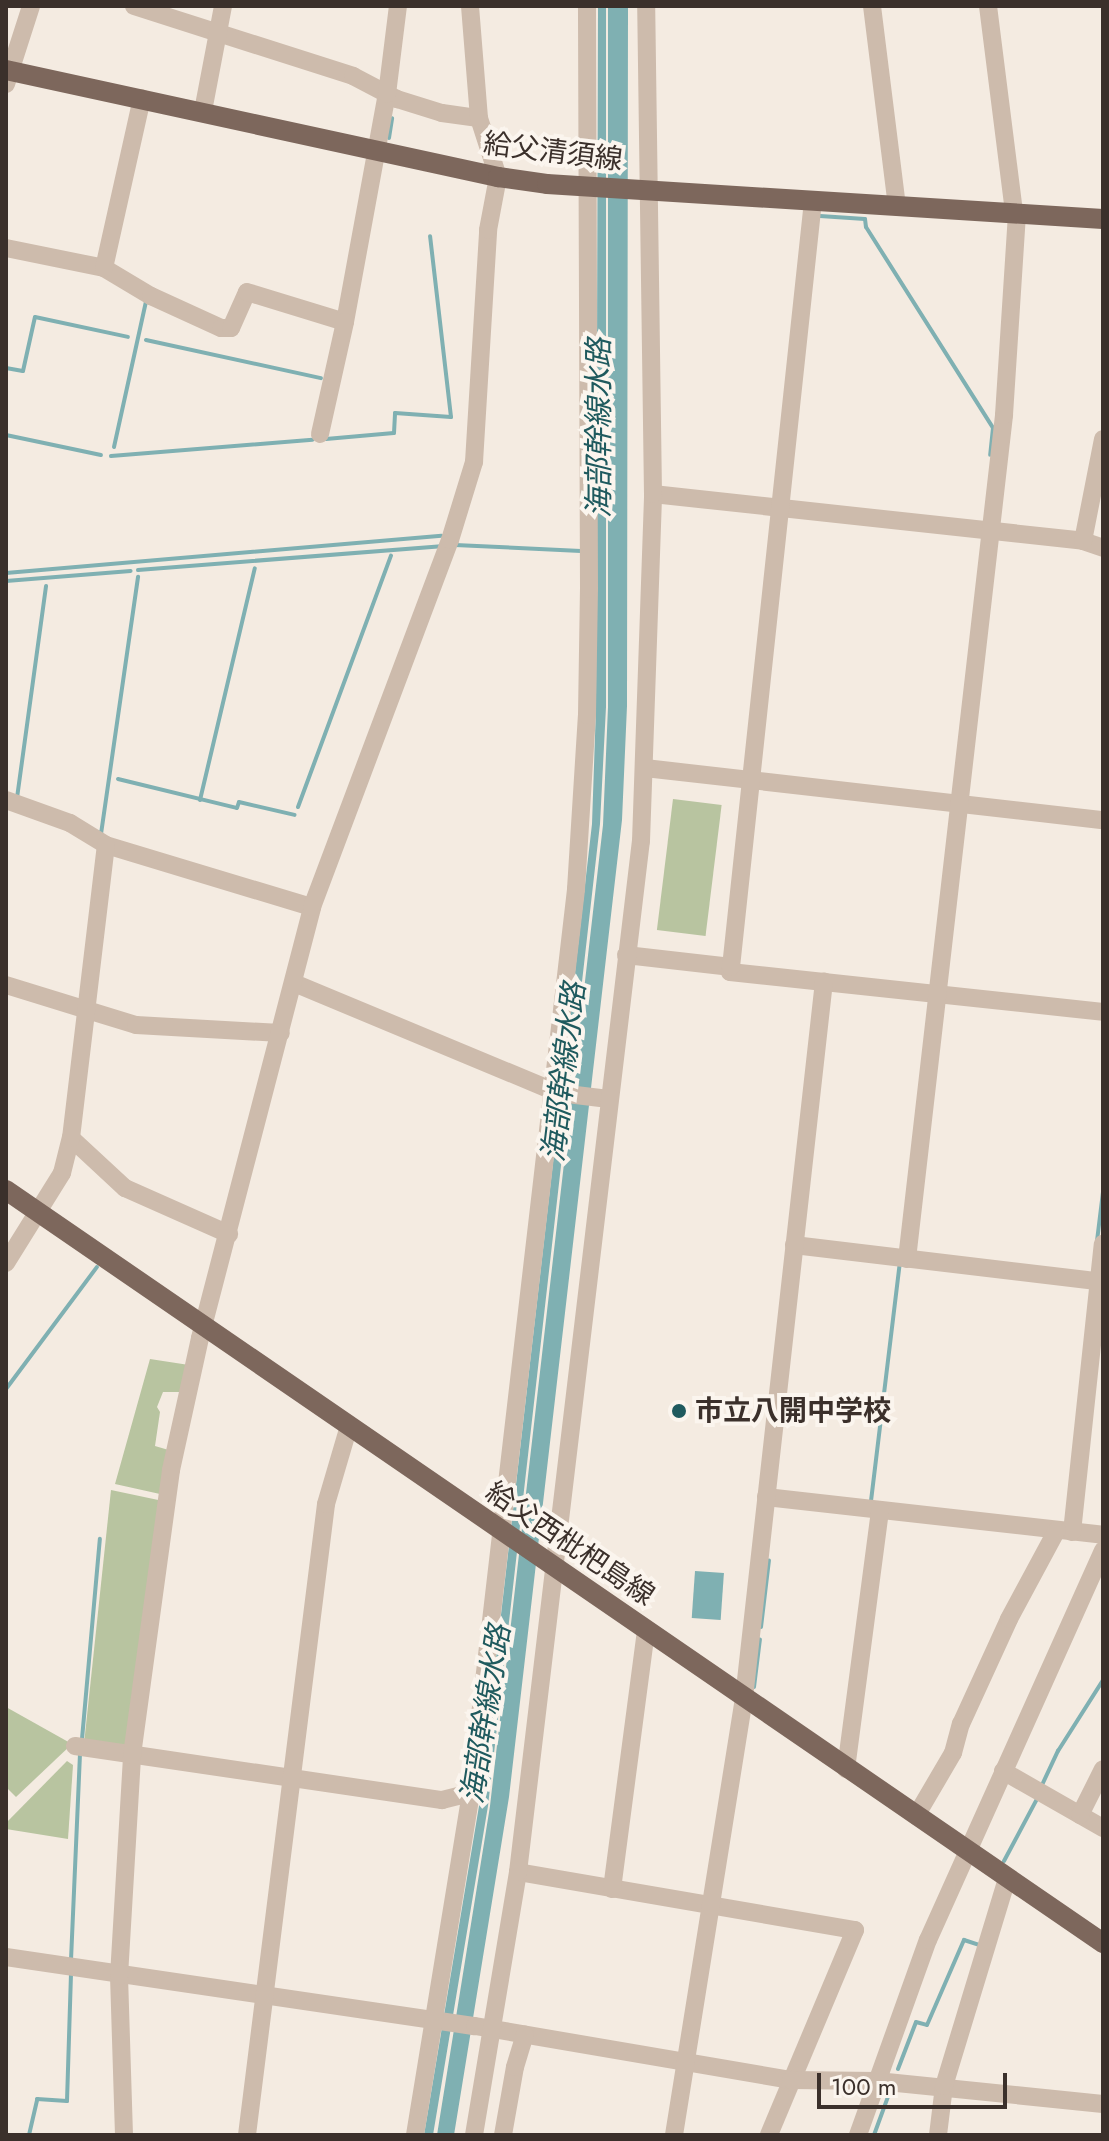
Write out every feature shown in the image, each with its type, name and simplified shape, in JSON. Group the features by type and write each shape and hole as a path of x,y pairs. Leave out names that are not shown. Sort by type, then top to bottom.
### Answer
{"main road":[{"name":"給父清須線","path":"7,75 142,98 498,177 590,187 1103,219"},
{"name":"給父西枇杷島線","path":"6,1190 1103,1943"}],"street":[{"path":"7,75 31,6"},
{"path":"134,6 353,76 387,94 442,113 479,118"},
{"path":"203,111 223,6"},
{"path":"320,434 378,150 398,6"},
{"path":"124,2135 119,1976 132,1755 171,1470 312,907 467,491 474,462 488,230 498,177 479,118 470,6"},
{"path":"415,2135 438,2022 505,1534 576,889 587,715 590,187 587,6"},
{"path":"474,2135 484,2028 518,1872 547,1563 601,1098 626,955 641,841 653,494 640,190 646,6"},
{"path":"872,6 897,206"},
{"path":"902,1258 984,531 1004,415 1016,214 988,6"},
{"path":"104,268 142,98"},
{"path":"813,201 730,972 1103,1012"},
{"path":"6,248 104,268 151,296 221,328 231,328 247,292 345,322"},
{"path":"1083,541 1103,439"},
{"path":"653,494 1083,541 1103,548"},
{"path":"645,768 1103,820"},
{"path":"6,800 70,823 106,845 312,907"},
{"path":"6,1263 41,1212 62,1173 71,1138 106,845"},
{"path":"626,955 731,967"},
{"path":"674,2135 713,1907 744,1698 824,981"},
{"path":"294,983 553,1091 601,1098"},
{"path":"6,985 136,1025 281,1033"},
{"path":"71,1138 125,1188 229,1234"},
{"path":"916,1816 953,1753 961,1724 1003,1632 1064,1531 1101,1282 1103,1244"},
{"path":"794,1245 1101,1282"},
{"path":"247,2135 326,1504 349,1426"},
{"path":"766,1497 1103,1535"},
{"path":"846,1769 880,1510"},
{"path":"858,2135 928,1940 1103,1550"},
{"path":"612,1889 646,1629"},
{"path":"75,1746 442,1800 467,1813"},
{"path":"1080,1815 1103,1769"},
{"path":"1003,1771 1103,1828"},
{"path":"442,1800 471,1793"},
{"path":"518,1872 855,1930 769,2135"},
{"path":"938,2135 944,2086 1007,1879"},
{"path":"6,1957 484,2028 791,2080 944,2086 1103,2104"},
{"path":"503,2135 515,2067 525,2035"}],"green space":[{"path":"673,799 722,805 706,936 657,930"},
{"path":"150,1359 189,1365 180,1392 163,1392 157,1407 160,1412 155,1446 172,1451 160,1494 115,1484"},
{"path":"111,1490 163,1501 131,1745 84,1744"},
{"path":"6,1707 72,1744 16,1797 6,1787"},
{"path":"67,1761 73,1765 68,1839 6,1829 6,1823"}],"water":[{"name":"海部幹線水路","path":"598,6 606,6 606,707 600,824 488,1806 433,2135 424,2135 479,1806 592,824 596,707"},
{"path":"608,6 628,6 627,706 622,820 509,1797 454,2135 437,2135 490,1806 603,825 608,707"},
{"path":"695,1571 724,1573 721,1620 692,1618"}],"waterway":[{"path":"389,138 392,118"},
{"path":"820,216 865,219 866,227 993,428 990,455"},
{"path":"326,439 394,433 395,413 451,417 430,236"},
{"path":"114,447 146,301"},
{"path":"6,368 23,371 35,317 128,337"},
{"path":"146,340 321,378"},
{"path":"6,435 101,455"},
{"path":"111,456 312,440"},
{"path":"6,573 441,536"},
{"path":"455,545 581,551"},
{"path":"138,570 441,546"},
{"path":"298,807 391,556"},
{"path":"200,800 255,568"},
{"path":"6,581 131,571"},
{"path":"98,832 101,834 138,577"},
{"path":"17,798 46,586"},
{"path":"118,779 237,808 239,802 295,815"},
{"path":"1097,1241 1103,1192"},
{"path":"871,1501 900,1263"},
{"path":"6,1389 97,1267"},
{"path":"82,1739 100,1539"},
{"path":"761,1627 769,1560"},
{"path":"754,1687 760,1639"},
{"path":"1042,1785 1058,1751 1103,1680"},
{"path":"71,1960 80,1755"},
{"path":"1004,1861 1038,1797"},
{"path":"898,2069 916,2022 927,2025 964,1940 982,1946"},
{"path":"29,2135 37,2099 67,2101 71,1973"},
{"path":"874,2135 889,2094"}],"place":[{"name":"市立八開中学校","path":"679,1411"}]}
